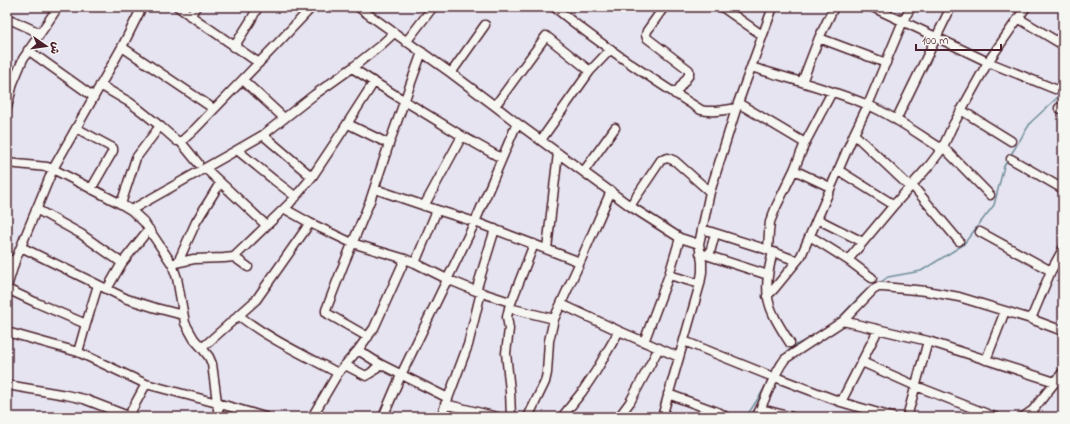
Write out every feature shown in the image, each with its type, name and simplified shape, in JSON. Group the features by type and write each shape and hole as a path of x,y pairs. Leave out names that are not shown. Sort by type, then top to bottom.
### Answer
{"street":[{"path":"7,108 13,83 23,59 58,7"},
{"path":"86,324 37,303 7,288 11,260 21,247 53,169 122,47 142,7"},
{"path":"178,7 259,63"},
{"path":"190,16 196,7"},
{"path":"234,47 258,7"},
{"path":"180,141 195,129 312,7"},
{"path":"406,42 433,7"},
{"path":"554,7 610,50 701,110 706,111 737,106 805,143"},
{"path":"664,7 647,31 646,35 689,70 689,74 675,94"},
{"path":"722,7 762,35"},
{"path":"662,417 700,284 702,262 699,244 710,192 737,106 772,7"},
{"path":"802,82 819,38 834,7"},
{"path":"872,7 988,62 1055,89"},
{"path":"767,296 801,256 830,187 886,64 903,21 911,7"},
{"path":"896,120 952,7"},
{"path":"848,260 929,166 942,148 988,62 1026,7"},
{"path":"360,8 451,73 630,206 680,238 699,244"},
{"path":"7,18 40,33"},
{"path":"1018,18 1063,45"},
{"path":"451,73 485,25"},
{"path":"131,210 201,165 237,150 263,134 352,68 394,33"},
{"path":"495,106 546,36 590,71"},
{"path":"819,38 886,64"},
{"path":"122,47 214,109"},
{"path":"28,50 94,97"},
{"path":"541,140 590,71 610,50"},
{"path":"368,336 326,312 352,243 375,189 389,144 422,52"},
{"path":"751,67 802,82 868,105 942,148 990,195"},
{"path":"352,68 404,101 501,158"},
{"path":"243,80 284,118"},
{"path":"175,263 194,259 234,257 266,225 285,209 312,177 374,82"},
{"path":"100,85 128,102 177,141 180,141 201,165 266,225"},
{"path":"790,343 774,316 767,296 771,251 768,237 770,222 805,143 832,92"},
{"path":"961,110 1011,141"},
{"path":"382,417 475,222 517,123"},
{"path":"348,124 389,144"},
{"path":"121,204 136,158 160,126"},
{"path":"76,128 113,148 91,188"},
{"path":"584,171 615,128"},
{"path":"263,134 312,177"},
{"path":"854,134 911,186 959,241"},
{"path":"424,206 462,136"},
{"path":"237,150 266,175 296,197"},
{"path":"547,249 558,153"},
{"path":"630,206 661,160 668,158 675,161 710,192"},
{"path":"1011,159 1063,189"},
{"path":"7,163 47,167 53,169 131,210 149,228 175,263 183,315 189,331 212,364 219,417"},
{"path":"794,170 830,187"},
{"path":"838,170 894,205"},
{"path":"175,263 194,226 220,183"},
{"path":"375,189 495,229 580,262"},
{"path":"528,417 545,382 549,341 554,319 611,191"},
{"path":"36,209 81,234 122,263"},
{"path":"285,209 352,243 405,259 447,279 509,305 554,319"},
{"path":"415,263 437,210"},
{"path":"817,218 863,242"},
{"path":"202,348 260,295 310,223"},
{"path":"107,290 122,263 149,228"},
{"path":"441,417 468,345 478,291 495,229"},
{"path":"702,229 797,261"},
{"path":"980,232 1051,272"},
{"path":"710,256 715,234"},
{"path":"810,236 848,260 872,278"},
{"path":"644,342 669,275 680,238"},
{"path":"511,417 506,353 509,329 507,317 509,305 534,244"},
{"path":"21,247 107,290 140,303 183,315"},
{"path":"1031,319 1051,272 1063,249"},
{"path":"700,253 768,275"},
{"path":"234,257 248,267"},
{"path":"312,417 338,373 358,350 374,328 405,259"},
{"path":"669,275 700,284"},
{"path":"78,352 98,285"},
{"path":"756,417 761,409 771,376 781,365 790,356 843,321 872,290 878,287 926,291 959,297 1031,319 1063,331"},
{"path":"561,304 679,357"},
{"path":"986,360 1005,311"},
{"path":"238,315 269,336 338,373"},
{"path":"843,321 928,341 986,360 1060,377 1033,410 1023,417"},
{"path":"841,402 878,330"},
{"path":"562,417 582,392 596,371 619,331"},
{"path":"7,332 78,352 146,384 158,388 265,417"},
{"path":"684,341 841,402 892,417"},
{"path":"907,417 928,341"},
{"path":"619,417 630,402 659,348"},
{"path":"358,350 380,364 447,401 496,417"},
{"path":"862,362 916,386 995,417"},
{"path":"345,365 366,376 380,364"},
{"path":"7,385 78,398 128,417 146,384"},
{"path":"668,394 720,413 726,417"},
{"path":"761,409 792,417"}],"waterway":[{"path":"1010,156 1031,122 1058,97 1063,95"},
{"path":"878,284 888,277 921,271 963,245 994,205 1004,166 1008,159"},
{"path":"836,321 866,291"},
{"path":"784,355 792,347 808,339"},
{"path":"772,374 777,362 781,358"},
{"path":"746,417 770,377"}]}
